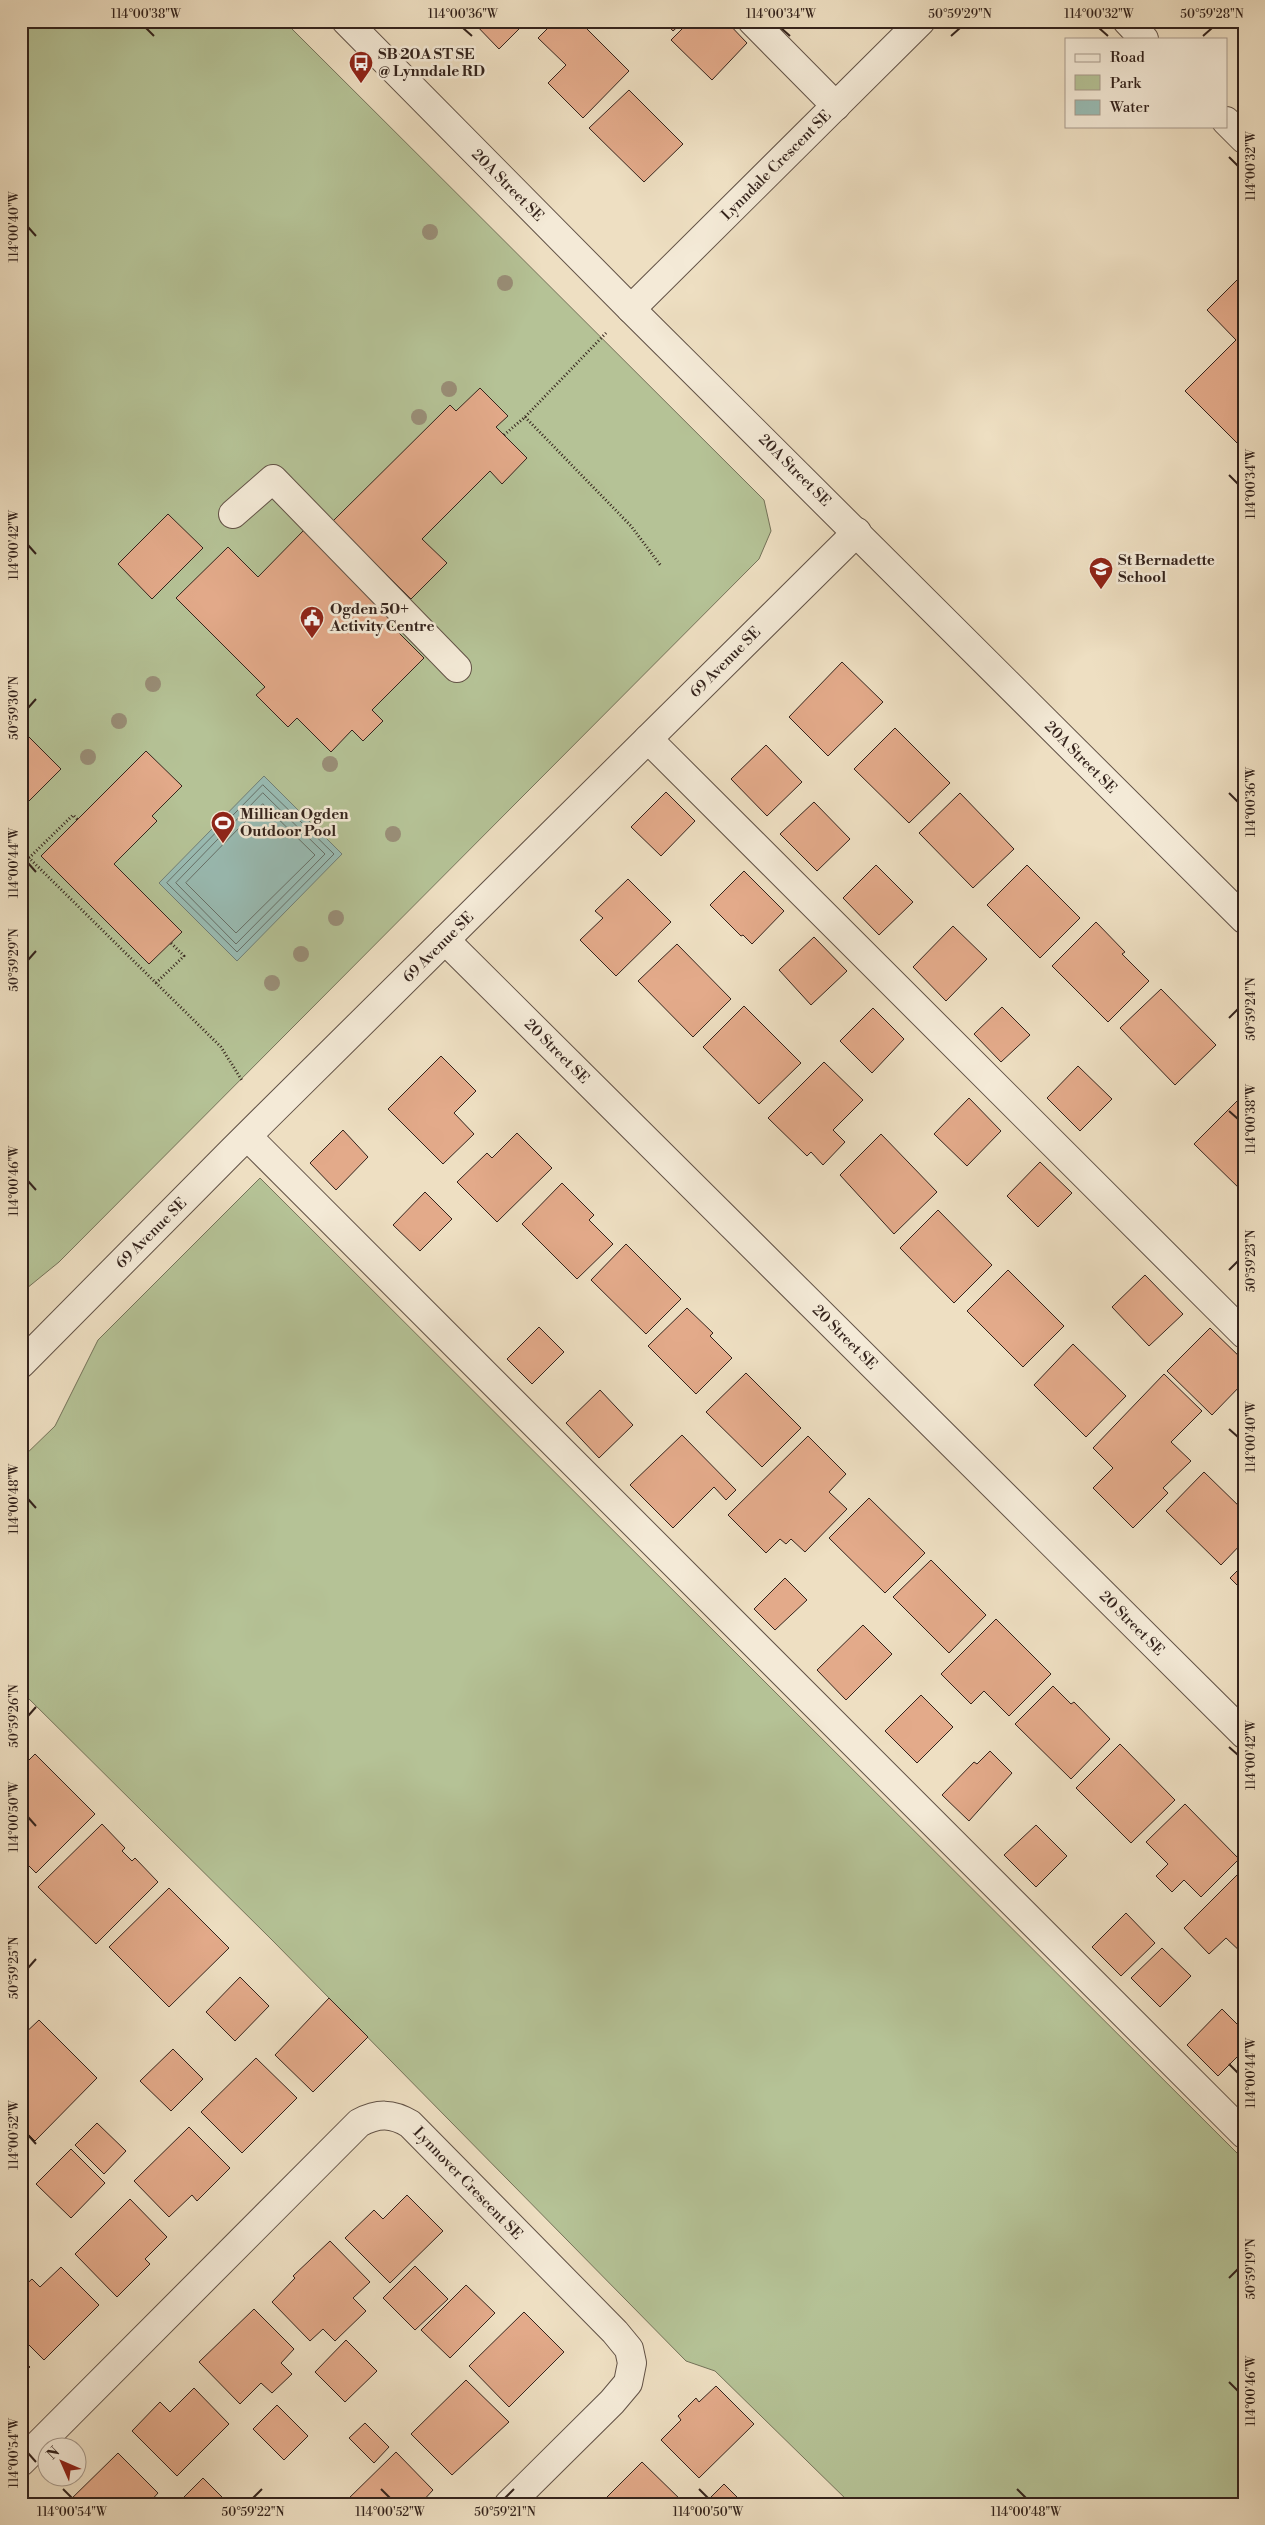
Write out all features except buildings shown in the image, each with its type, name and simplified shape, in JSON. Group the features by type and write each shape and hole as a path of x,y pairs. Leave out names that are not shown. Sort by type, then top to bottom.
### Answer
{"street":[{"name":"20A Street SE","path":"346,21 631,309 1244,919"},
{"path":"752,21 836,106"},
{"name":"Lynndale Crescent SE","path":"631,309 921,21"},
{"path":"1127,21 1143,38"},
{"path":"1228,123 1244,139"},
{"path":"232,514 273,479 457,668"},
{"name":"69 Avenue SE","path":"21,1364 857,532"},
{"path":"648,739 1244,1334"},
{"name":"20 Street SE","path":"446,940 1244,1734"},
{"path":"248,1137 1244,2134"},
{"name":"Lynnover Crescent SE","path":"21,2462 359,2123 372,2117 386,2114 399,2117 410,2124 615,2332 629,2349 632,2363 628,2383 612,2402 510,2504"}],"path":[{"path":"504,435 525,416 606,332 612,339"},
{"path":"525,416 631,526 661,566"},
{"path":"29,858 73,815 78,820"},
{"path":"21,850 221,1047 243,1082"},
{"path":"156,983 184,956 171,943"}],"green space":[{"path":"21,21 284,21 764,500 771,531 759,559 59,1262 21,1293"},
{"path":"260,1178 1244,2160 1244,2504 851,2504 715,2371 686,2361 273,1941 21,1691 21,1459 55,1426 98,1340"}],"water":[{"path":"264,776 342,854 237,961 159,883"}],"place":[{"name":"SB 20A ST SE @ Lynndale RD","path":"361,84"},
{"name":"St Bernadette School","path":"1101,590"},
{"name":"Ogden 50+ Activity Centre","path":"312,639"},
{"name":"Millican Ogden Outdoor Pool","path":"223,844"}]}
